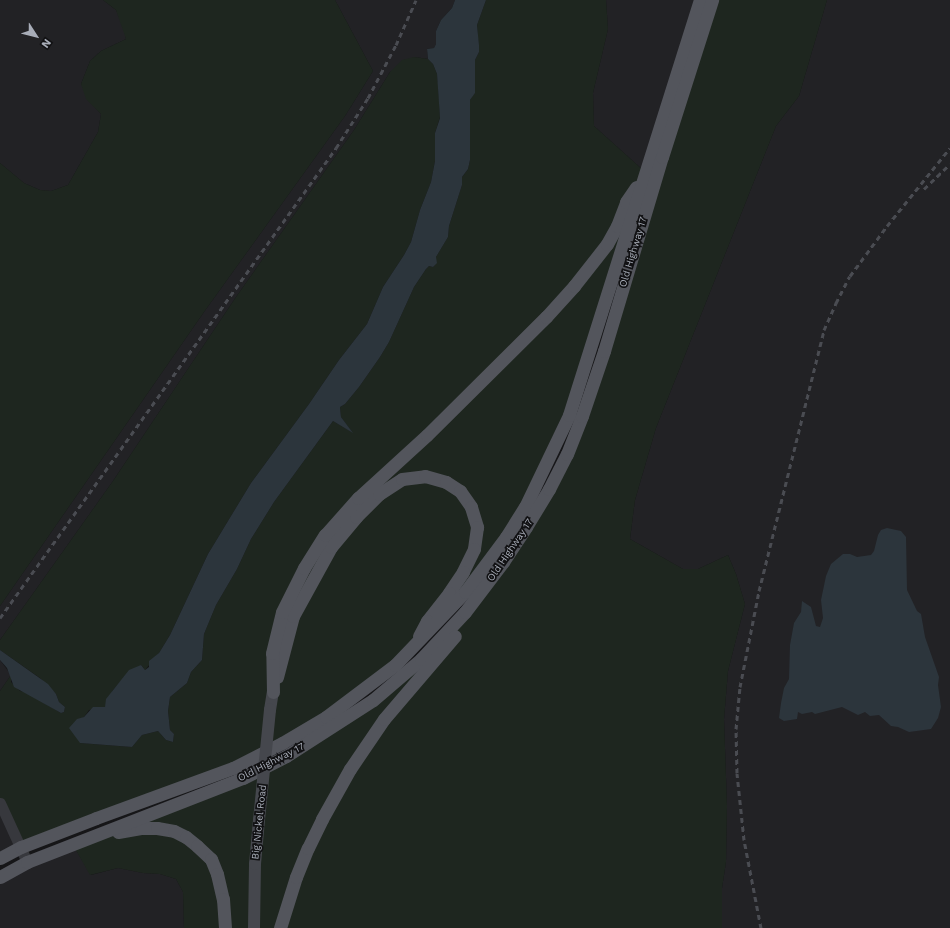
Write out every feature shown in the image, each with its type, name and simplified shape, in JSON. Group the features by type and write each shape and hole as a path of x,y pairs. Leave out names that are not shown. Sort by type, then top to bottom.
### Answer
{"main road":[{"name":"Old Highway 17","path":"0,858 21,847 233,768 282,743 326,717 395,665 445,615 483,569 525,507 569,415 583,375 700,0"},
{"name":"Old Highway 17","path":"0,877 27,862 243,778 305,745 373,700 395,682 421,659 464,612 503,562 534,514 567,454 604,352 660,165 712,0"},
{"path":"272,692 272,653 282,612 304,568 325,535 358,498 427,435 546,317 574,286 607,244 617,226 626,202 644,176"},
{"path":"272,692 293,616 331,547 356,516 379,494 402,479 425,476 446,482 460,491 467,499 474,517 476,538 474,549 463,572 427,621 414,647"},
{"path":"280,928 299,870 322,819 338,789 364,747 384,719 457,633 464,612"},
{"name":"Big Nickel Road","path":"254,928 254,864 272,692"},
{"path":"98,834 111,834 141,828 157,828 174,831 186,837 210,859 214,866 223,899 225,928"}],"street":[{"path":"0,803 27,862"}],"shaded area":[{"path":"0,0 103,0 116,10 123,25 126,39 101,51 90,61 81,84 94,106 101,114 98,132 68,185 51,191 40,190 24,183 0,163"},
{"path":"103,0 335,0 373,71 345,116 204,312 0,606 0,163 24,183 40,190 51,191 68,185 98,132 101,114 86,99 81,84 90,61 101,51 126,39 116,10"},
{"path":"335,0 455,0 452,8 441,20 436,31 436,44 434,48 427,49 428,59 414,57 390,72 354,130 236,297 113,481 0,640 0,606 204,312 345,116 373,71"},
{"path":"455,0 486,0 477,25 479,52 475,60 475,93 470,100 470,160 468,169 462,177 462,185 449,226 448,237 436,257 437,263 433,267 429,266 426,269 414,287 389,342 380,357 359,387 345,404 340,407 341,417 353,433 333,421 274,502 251,539 237,569 216,605 204,634 202,660 191,672 187,683 170,697 168,711 170,730 174,734 173,742 166,740 158,731 142,735 132,747 80,743 69,728 77,719 84,717 93,707 105,707 106,699 129,670 141,665 145,670 149,667 149,661 159,653 170,635 208,554 251,483 309,404 339,360 367,324 383,287 411,242 420,210 431,182 435,161 435,133 440,118 437,74 433,64 428,59 427,49 434,48 436,44 436,31 441,20 452,8"},
{"path":"486,0 606,0 608,29 593,93 594,126 644,171 582,374 506,536 395,665 281,743 21,847 0,804 0,691 11,675 11,682 20,691 25,692 61,713 64,712 65,707 59,702 56,694 40,678 0,650 0,640 113,481 236,297 354,130 390,72 402,60 414,57 428,59 433,64 437,74 440,117 435,133 435,161 431,182 420,210 411,242 383,287 367,324 339,360 309,404 251,483 208,554 170,635 159,653 145,670 141,665 121,681 113,690 105,707 89,710 80,720 80,743 132,747 142,735 158,731 166,740 173,742 174,734 170,730 168,711 170,697 187,683 191,672 202,660 204,634 216,605 237,569 251,539 274,502 333,421 352,432 341,417 340,407 345,404 359,387 380,357 389,342 414,287 426,269 429,266 433,267 436,263 436,257 448,237 449,226 462,185 462,177 468,169 470,160 470,100 475,92 475,60 479,52 477,25"},
{"path":"606,0 698,0 644,171 594,126 593,93 608,29"},
{"path":"713,0 827,0 799,96 776,126 656,428 635,500 630,539 683,569 698,569 728,555 736,574 745,604 728,671 724,719 727,806 726,862 722,888 722,928 184,928 183,892 176,879 160,874 143,873 118,868 90,875 73,845 305,746 444,637 567,455"},
{"path":"827,0 950,0 950,928 722,928 722,888 726,862 727,806 724,719 728,671 745,604 736,574 728,555 698,569 683,569 630,539 635,500 656,428 776,126 799,96"},
{"path":"887,528 901,531 906,537 907,590 917,611 921,614 925,637 939,677 938,685 941,707 938,718 931,729 909,732 898,727 891,726 879,715 870,716 865,712 858,715 842,707 815,714 812,712 802,714 798,712 797,719 784,721 779,718 781,703 784,688 789,679 790,645 794,623 801,612 802,601 811,607 816,626 820,627 823,618 821,600 826,576 831,564 843,554 850,554 857,557 871,555 874,551 878,535 881,530"},
{"path":"0,650 48,684 56,694 59,702 65,707 64,712 61,713 14,687 7,668 0,660"},
{"path":"0,660 11,675 0,691"},
{"path":"0,804 21,847 0,857"},
{"path":"73,845 91,875 118,868 143,873 160,874 176,879 183,892 184,928 0,928 0,878"}],"railway":[{"path":"0,618 336,148 368,98 396,45 416,0"},
{"path":"761,928 744,840 737,773 736,729 740,687 759,591 824,330 850,276 887,226 950,148"},
{"path":"924,189 950,164"}]}
